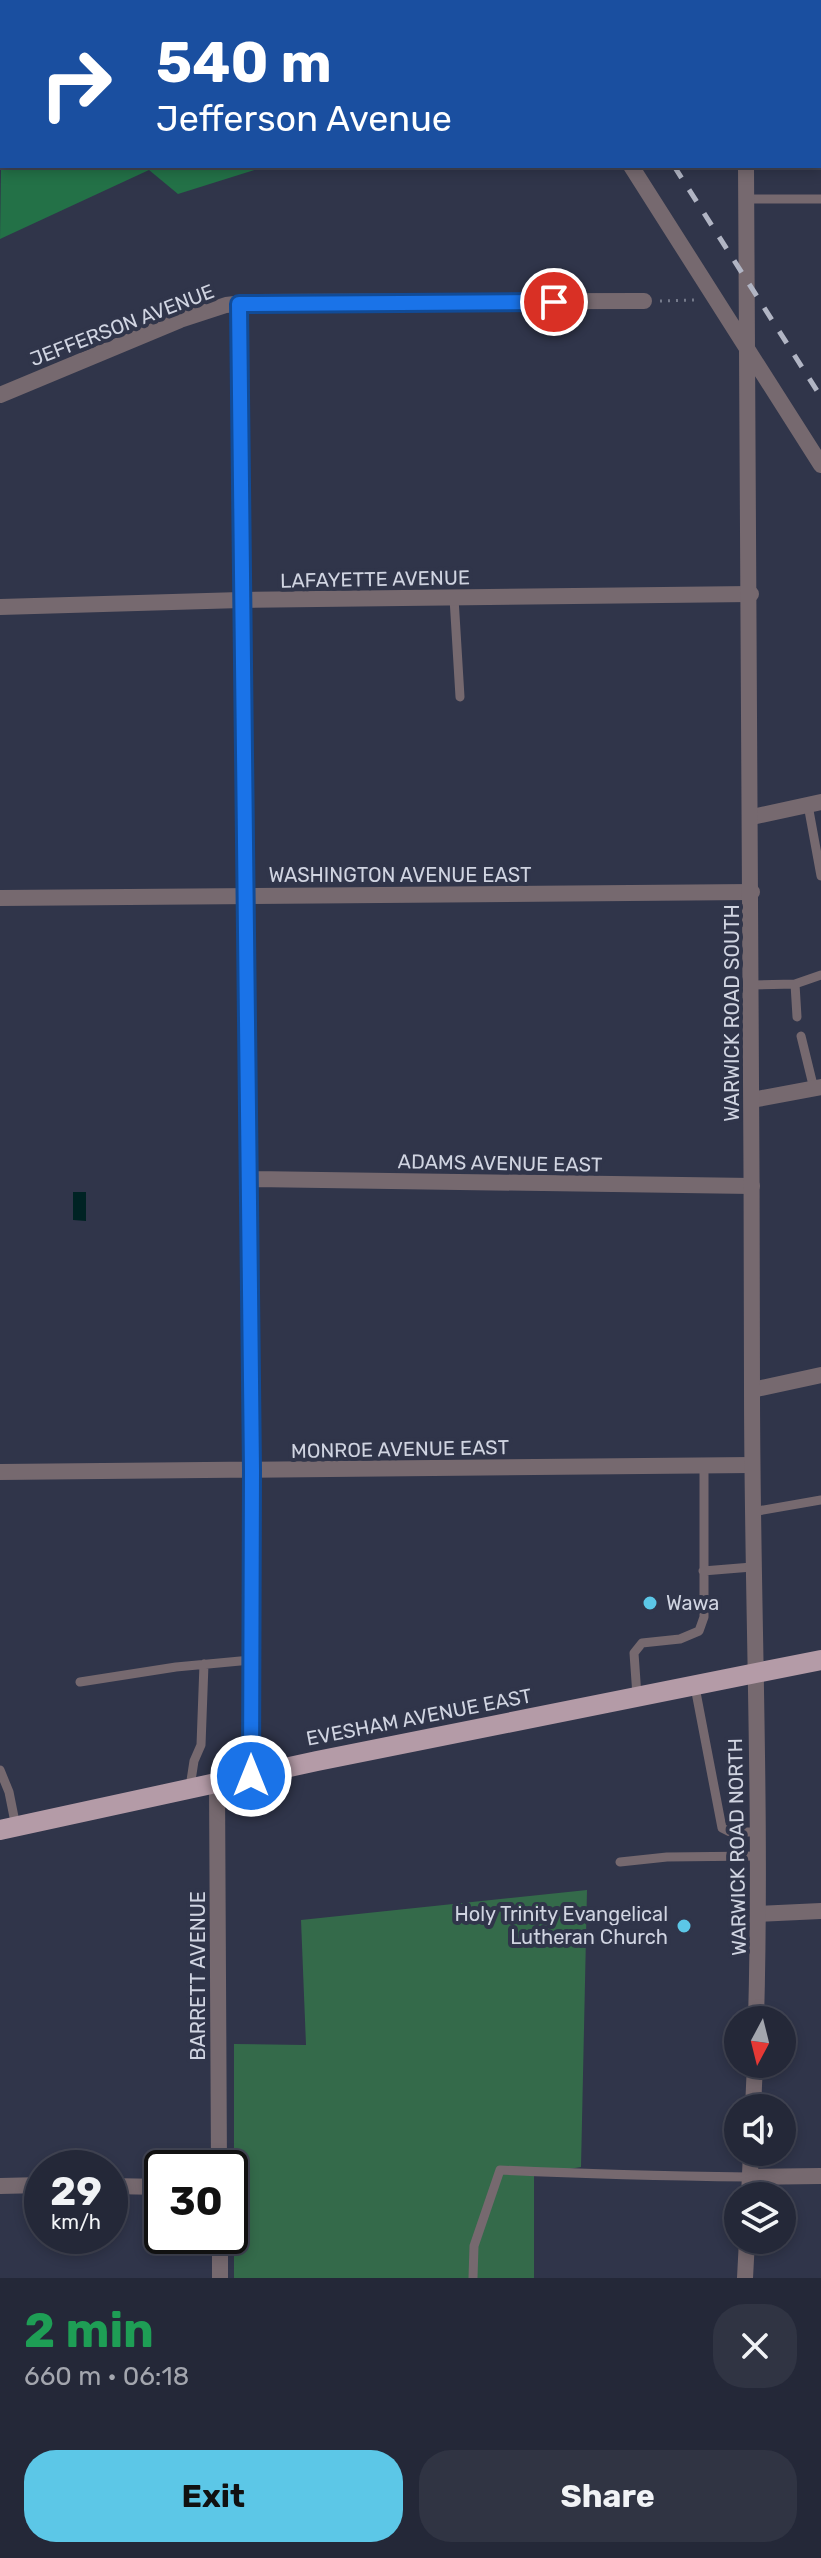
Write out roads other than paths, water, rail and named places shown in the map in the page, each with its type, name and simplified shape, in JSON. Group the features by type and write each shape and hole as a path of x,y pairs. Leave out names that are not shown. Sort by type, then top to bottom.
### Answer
{"main road":[{"name":"EVESHAM AVENUE EAST","path":"8,1828 821,1660"}],"street":[{"path":"632,168 821,465"},
{"name":"WARWICK ROAD SOUTH","path":"746,168 751,594 752,1567 755,1674"},
{"name":"JEFFERSON AVENUE","path":"0,395 180,320 239,304 644,301"},
{"path":"239,304 252,1470 251,1776"},
{"name":"LAFAYETTE AVENUE","path":"0,607 241,600 751,594"},
{"path":"752,817 814,804"},
{"name":"WASHINGTON AVENUE EAST","path":"0,898 752,892"},
{"path":"752,1100 817,1088"},
{"name":"ADAMS AVENUE EAST","path":"248,1179 752,1186"},
{"path":"752,1390 821,1375"},
{"name":"MONROE AVENUE EAST","path":"0,1472 752,1465"},
{"name":"WARWICK ROAD NORTH","path":"755,1674 759,1914 756,2006"},
{"name":"BARRETT AVENUE","path":"217,1783 219,2150"},
{"path":"759,1914 821,1911"},
{"path":"750,2166 750,2182"},
{"path":"750,2177 821,2176"},
{"path":"0,2186 24,2185"},
{"path":"220,2254 220,2278"},
{"path":"745,2278 746,2254"}],"lane":[{"path":"747,199 821,199"},
{"path":"454,598 460,697"},
{"path":"814,804 821,876"},
{"path":"752,985 795,984 821,975"},
{"path":"795,984 797,1017"},
{"path":"801,1036 817,1088"},
{"path":"637,1697 634,1653 642,1643 680,1639 699,1631 704,1617 704,1466"},
{"path":"752,1512 821,1500"},
{"path":"703,1571 752,1567"},
{"path":"80,1682 251,1660"},
{"path":"190,1789 194,1761 201,1745 204,1664"},
{"path":"695,1686 722,1828 730,1832 757,1832"},
{"path":"0,1770 9,1792 8,1828"},
{"path":"620,1862 667,1857 758,1856"},
{"path":"473,2278 474,2246 500,2170 607,2176 750,2177"}],"railway":[{"path":"675,168 821,397"}],"place":[{"name":"Wawa","path":"650,1603"},
{"name":"Holy Trinity Evangelical Lutheran Church","path":"684,1926"}]}
